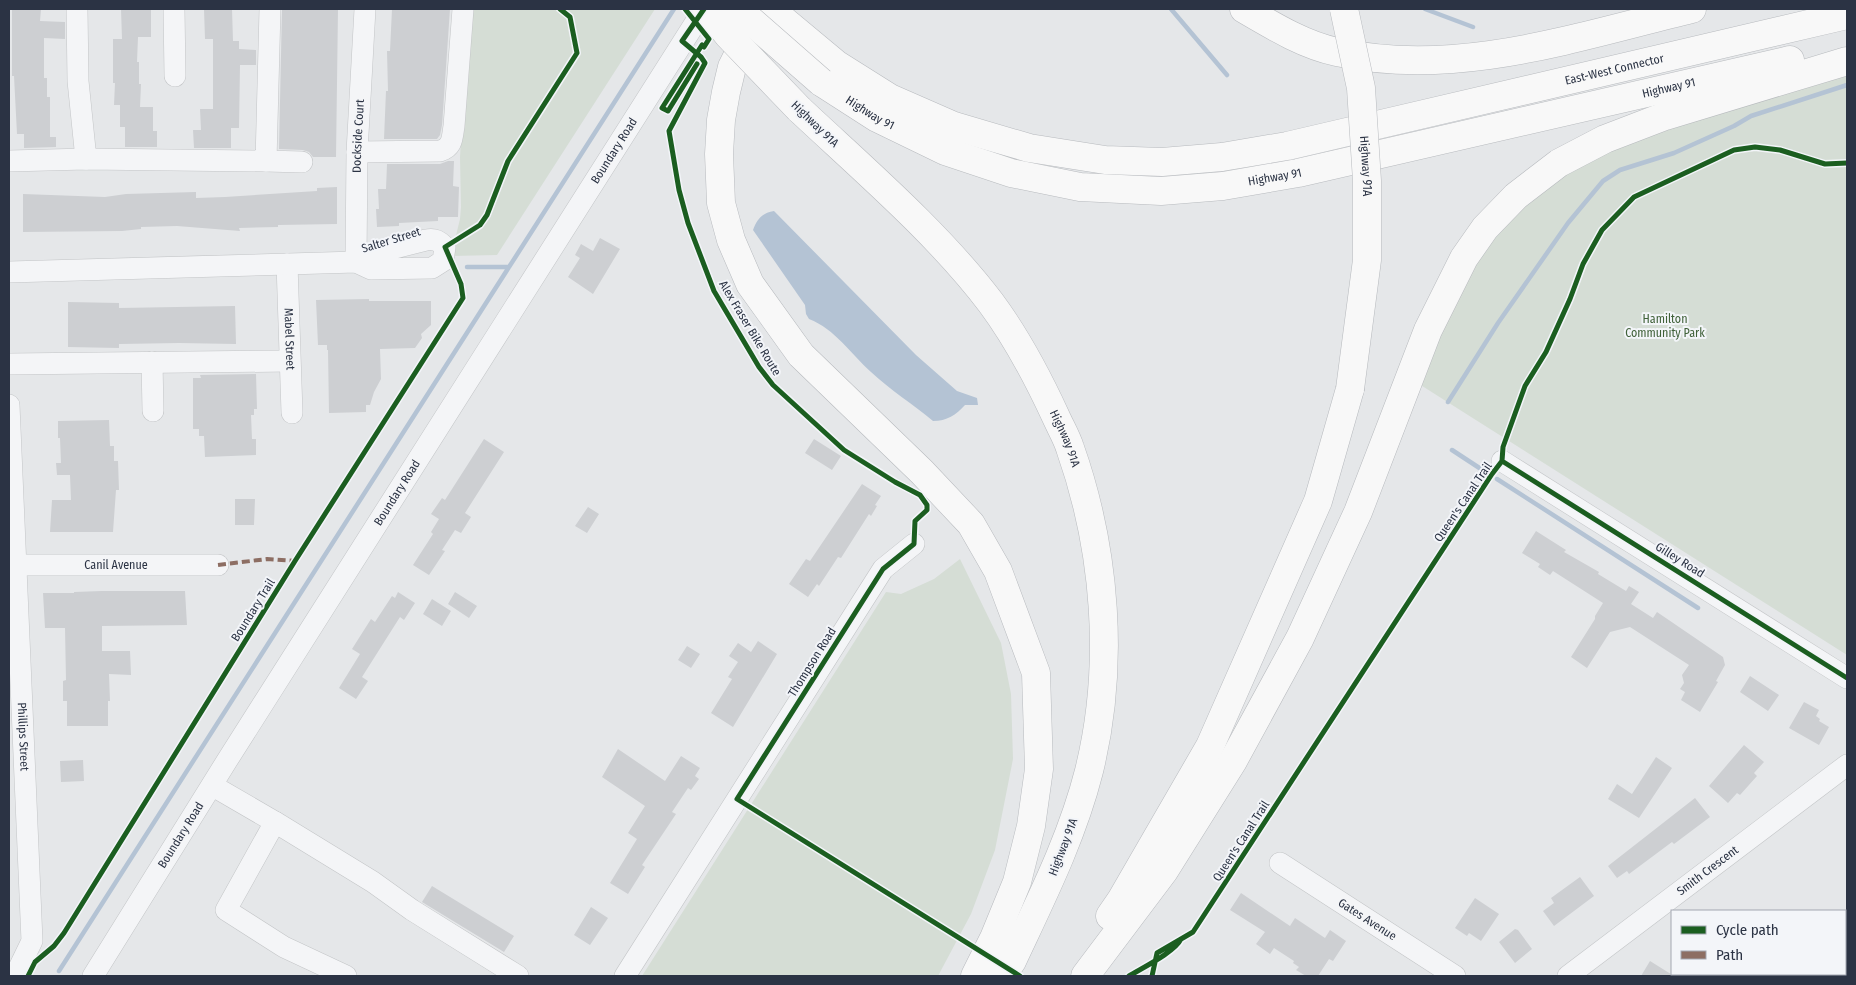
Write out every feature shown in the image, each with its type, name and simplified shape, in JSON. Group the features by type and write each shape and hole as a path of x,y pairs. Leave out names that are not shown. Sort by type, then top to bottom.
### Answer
{"highway":[{"name":"Highway 91A","path":"705,9 798,109 939,242 991,303 1038,376 1066,439 1092,526 1104,609 1102,694 1089,771 1063,851 1012,961 1002,976"},
{"name":"Highway 91","path":"739,9 749,19 828,73 954,126 1029,148 1104,160 1162,162 1222,157 1287,146 1382,125"},
{"path":"763,9 742,43 732,67 721,120 719,154 722,203 731,240 750,284 801,355 922,472 971,524 998,571 1036,673 1039,769 1031,826 1017,882 994,938 975,976"},
{"name":"Highway 91","path":"770,9 828,73 877,118 936,146 1011,173 1080,187 1161,191 1223,186 1298,173 1847,47"},
{"path":"1244,9 1300,39 1336,52 1422,61 1466,59 1510,53 1692,9"},
{"name":"Highway 91A","path":"1067,976 1122,900 1210,746 1318,501 1350,389 1367,260 1367,181 1361,88 1344,9"},
{"name":"East-West Connector","path":"1382,125 1847,15"},
{"path":"1085,976 1164,871 1234,761 1296,646 1358,512 1428,330 1464,258 1485,228 1516,196 1558,163 1606,139 1665,116 1847,61"}],"street":[{"path":"77,9 78,81 86,159"},
{"path":"174,9 175,76"},
{"path":"266,161 270,9"},
{"name":"Dockside Court","path":"356,262 358,152 365,9"},
{"path":"358,152 440,151 447,149 451,145 463,9"},
{"name":"Boundary Road","path":"93,976 244,734 705,9"},
{"path":"9,161 86,159 302,162"},
{"name":"Salter Street","path":"9,272 356,262"},
{"name":"Mabel Street","path":"287,264 292,412"},
{"path":"9,364 289,361"},
{"path":"152,362 153,411"},
{"name":"Phillips Street","path":"9,404 32,941 14,976"},
{"name":"Gilley Road","path":"1502,461 1847,678"},
{"name":"Thompson Road","path":"625,976 883,569 914,544"},
{"name":"Canil Avenue","path":"15,565 218,565"},
{"name":"Smith Crescent","path":"1568,976 1847,765"},
{"path":"213,786 373,882 412,910 518,976"},
{"path":"275,822 226,910 284,947 346,976"},
{"name":"Gates Avenue","path":"1280,863 1455,976"}],"green space":[{"path":"469,9 655,9 497,255 451,256 461,207 460,157"},
{"name":"Hamilton Community Park","path":"1847,73 1847,655 1419,384 1454,304 1475,265 1500,230 1524,206 1549,186 1576,168 1634,140 1695,119"},
{"path":"960,559 1001,643 1011,694 1013,759 995,850 971,914 938,976 642,976 886,592 901,594 934,579"}],"water":[{"path":"774,211 916,355 957,391 977,398 978,405 965,405 951,417 933,421 878,379 835,335 809,319 806,314 805,305 753,230 760,217"}],"building":[{"path":"12,9 41,9 40,21 65,22 65,39 44,38 44,78 47,78 47,97 50,97 50,137 56,137 56,147 24,148 24,134 17,134 14,76 12,76"},
{"path":"121,9 151,9 151,37 138,37 137,62 139,62 139,84 141,84 140,107 153,107 153,131 157,131 157,147 125,147 125,127 120,127 120,105 114,105 113,39 122,39"},
{"path":"204,9 232,9 233,41 239,41 239,49 256,50 256,65 240,65 239,128 231,128 231,148 194,148 193,130 201,130 200,109 213,109 213,39 205,39"},
{"path":"282,9 338,9 336,157 313,157 309,152 303,150 279,149"},
{"path":"392,9 450,9 442,125 437,139 384,139 386,91 388,91 387,51 390,51"},
{"path":"454,161 453,186 459,187 458,217 438,217 438,221 399,223 399,226 377,227 376,209 379,209 378,189 386,189 387,164 440,164"},
{"path":"337,187 337,224 278,225 278,227 239,228 240,231 177,226 141,227 141,229 122,231 23,232 23,194 105,197 126,194 196,192 196,198 317,191 317,188"},
{"path":"600,238 620,249 593,294 568,277 580,258 575,255 581,244 593,251"},
{"path":"369,299 369,301 431,301 431,325 421,334 422,338 415,348 380,349 381,379 370,405 366,405 366,412 329,413 328,350 327,345 318,345 316,300"},
{"path":"68,302 119,303 119,308 235,306 236,344 119,344 119,348 68,347"},
{"path":"256,374 257,409 254,409 254,415 251,415 252,439 256,439 256,455 205,457 204,436 199,436 199,429 193,429 193,378 201,378 200,375"},
{"path":"109,420 110,446 114,446 114,461 118,461 119,490 116,490 113,532 50,532 52,500 71,500 70,475 57,475 56,463 61,463 58,421"},
{"path":"484,439 504,452 465,513 471,517 461,533 455,530 442,550 445,551 429,575 413,565 433,534 431,532 439,519 431,514 442,498 445,500"},
{"path":"814,439 841,456 832,470 805,453"},
{"path":"862,484 881,496 875,505 877,506 871,516 869,514 841,558 838,557 819,586 817,584 808,597 789,584 806,559 810,561"},
{"path":"235,499 255,499 254,525 235,525"},
{"path":"588,507 599,514 587,533 575,526"},
{"path":"1536,531 1566,550 1564,552 1599,572 1598,574 1626,591 1629,586 1639,592 1631,604 1653,618 1657,612 1723,657 1725,665 1716,681 1718,682 1700,712 1681,700 1685,692 1680,689 1684,683 1682,675 1689,665 1630,627 1610,632 1587,668 1571,657 1603,603 1553,571 1550,575 1538,567 1540,564 1522,553"},
{"path":"185,591 187,625 102,626 102,651 130,651 131,675 109,674 110,701 108,701 108,726 67,726 67,701 63,701 63,681 66,680 65,628 45,628 43,593"},
{"path":"398,592 415,603 404,620 400,617 362,677 368,681 356,699 339,688 360,654 352,649 371,619 375,622 392,596 395,598"},
{"path":"455,592 477,606 469,618 448,604"},
{"path":"432,599 451,611 442,626 423,614"},
{"path":"758,641 777,654 733,727 711,713 732,679 728,677 738,662 729,656 738,643 751,652"},
{"path":"687,646 700,654 691,668 678,660"},
{"path":"1750,676 1779,695 1768,711 1740,692"},
{"path":"1804,702 1819,710 1816,716 1820,719 1819,721 1829,727 1819,745 1789,728"},
{"path":"1744,745 1764,762 1754,773 1757,776 1740,795 1737,793 1728,803 1709,786"},
{"path":"618,749 665,781 681,756 700,768 695,776 699,779 691,790 688,788 672,812 676,814 642,865 645,867 628,894 610,883 637,839 628,833 645,806 602,777"},
{"path":"1656,757 1672,768 1639,818 1608,799 1617,784 1632,794"},
{"path":"83,760 84,781 61,782 60,761"},
{"path":"1695,798 1710,817 1629,874 1627,871 1617,878 1608,866"},
{"path":"1580,877 1594,896 1554,926 1543,911 1554,903 1551,898"},
{"path":"432,886 514,936 504,952 422,902"},
{"path":"1241,893 1290,926 1295,918 1325,938 1330,930 1346,941 1333,961 1329,959 1318,976 1306,976 1296,970 1299,967 1293,963 1294,961 1274,948 1270,954 1256,944 1265,932 1230,910"},
{"path":"1475,898 1499,914 1481,941 1469,933 1467,936 1455,928"},
{"path":"591,907 608,918 590,945 574,935"},
{"path":"1515,929 1518,930 1532,949 1515,963 1499,942"},
{"path":"1650,961 1674,976 1641,976"}],"waterway":[{"path":"59,971 674,9"},
{"path":"1171,9 1227,75"},
{"path":"1425,9 1473,27"},
{"path":"1448,402 1498,323 1568,223 1603,181 1620,170 1674,153 1734,126 1751,116 1847,85"},
{"path":"467,267 509,267"},
{"path":"1452,450 1484,471"},
{"path":"1497,479 1698,608"}],"marked path":[{"path":"218,565 267,559 295,561"}],"cycle path":[{"name":"Boundary Trail","path":"28,976 35,962 54,946 64,933 295,561 463,298 461,284 445,247 480,225 487,215 508,161 577,53 570,17 560,9"},
{"path":"685,9 709,39 704,47 702,45 662,108 668,111 697,64"},
{"name":"Alex Fraser Bike Route","path":"704,9 682,41 701,57 705,63 669,131 679,190 688,223 714,291 759,367 773,385 844,450 895,482 920,495 927,505 927,510 915,521 914,544 883,569 737,799 1020,976"},
{"name":"Queen's Canal Trail","path":"1181,939 1193,932 1502,461 1503,447 1525,386 1546,352 1570,299 1583,264 1602,230 1634,197 1734,150 1755,147 1780,150 1825,164 1847,163"},
{"name":"Queen's Canal Trail","path":"1502,461 1847,678"},
{"path":"1129,976 1150,964 1158,959 1178,944 1181,939 1157,953 1152,976"}]}
